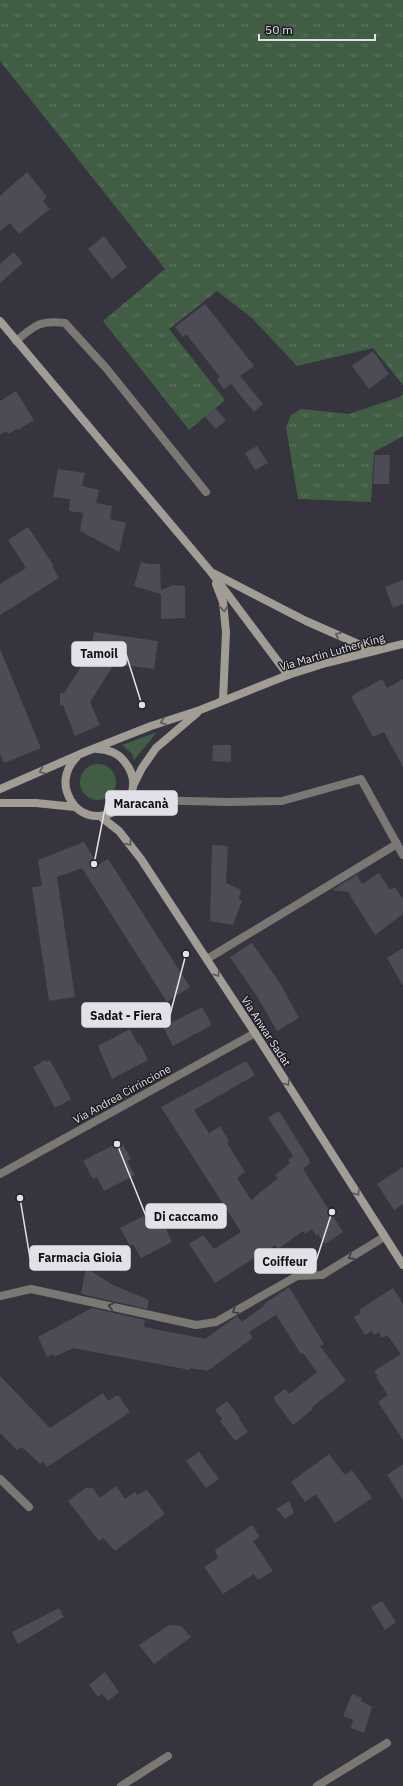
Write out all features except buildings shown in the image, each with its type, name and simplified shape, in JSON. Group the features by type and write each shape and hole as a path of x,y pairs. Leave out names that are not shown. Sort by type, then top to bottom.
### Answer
{"street":[{"path":"0,321 211,572 288,674"},
{"path":"16,341 36,325 50,322 65,323 106,368 206,492"},
{"path":"211,572 306,621 374,651"},
{"path":"211,572 223,602 226,658 223,700"},
{"name":"Via Martin Luther King","path":"200,710 288,674 403,644"},
{"path":"0,789 151,726 200,710"},
{"path":"78,756 71,763 67,771 65,781 69,799 75,807 87,814 100,816 110,815 125,804 142,768 156,748 200,710"},
{"path":"92,750 103,749 113,752 122,758 128,766 132,776 133,786"},
{"path":"125,804 142,800 230,802 282,801 361,779 403,855"},
{"path":"0,803 36,803 75,807"},
{"name":"Via Anwar Sadat","path":"100,816 119,831 133,848 255,1033 403,1265"},
{"path":"207,959 397,844"},
{"name":"Via Andrea Cirrincione","path":"0,1174 255,1033"},
{"path":"0,1296 31,1289 196,1325 216,1322 297,1276 322,1275 384,1237"},
{"path":"0,1479 29,1507"},
{"path":"317,1786 387,1743"},
{"path":"121,1786 168,1756"}],"green space":[{"path":"0,0 403,0 403,385 373,348 297,366 252,318 217,291 169,329 225,400 189,430 103,321 165,269 0,61"},
{"path":"403,394 403,436 374,452 371,502 298,499 286,427 291,415 301,409 349,414 400,397"},
{"path":"157,732 134,760 132,754 122,745"},
{"path":"102,764 111,769 115,775 115,789 111,795 102,800 94,800 85,795 81,789 80,778 85,769 91,765"}],"place":[{"name":"Tamoil","path":"142,705"},
{"name":"Maracanà","path":"94,864"},
{"name":"Sadat - Fiera","path":"186,954"},
{"name":"Di caccamo","path":"117,1144"},
{"name":"Farmacia Gioia","path":"20,1198"},
{"name":"Coiffeur","path":"332,1212"}]}
